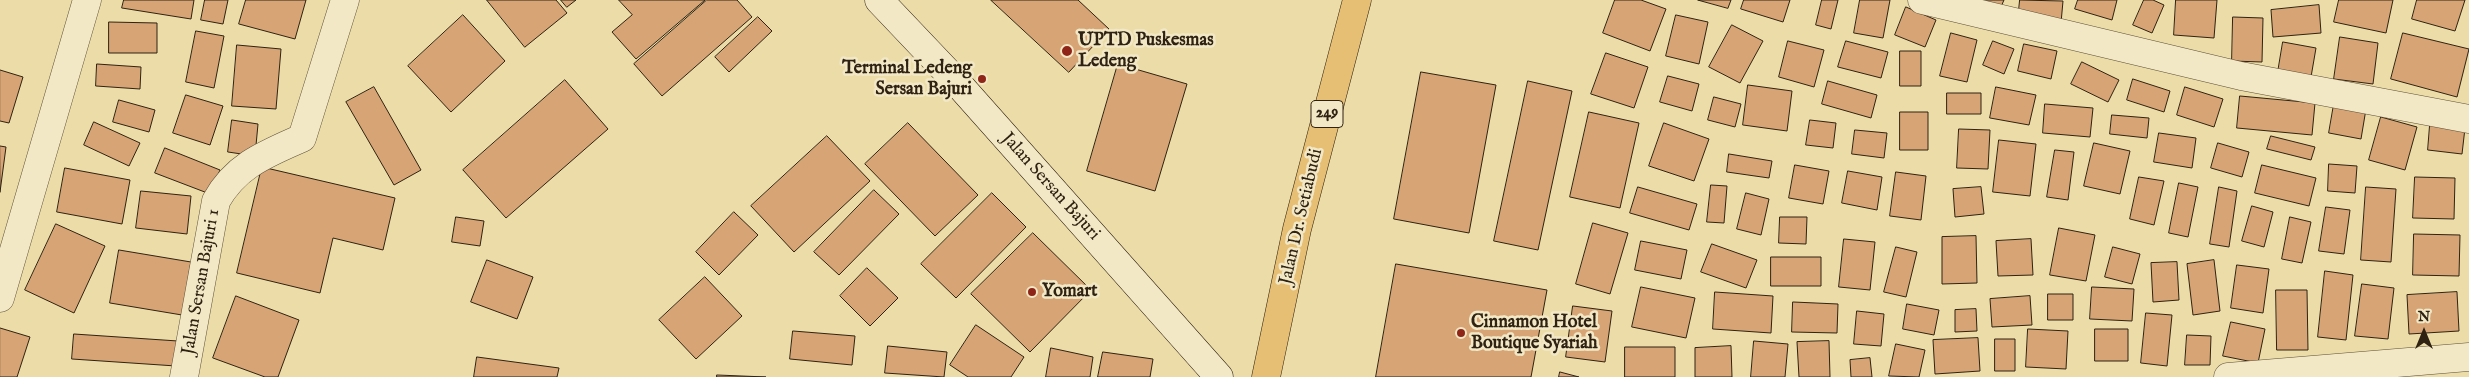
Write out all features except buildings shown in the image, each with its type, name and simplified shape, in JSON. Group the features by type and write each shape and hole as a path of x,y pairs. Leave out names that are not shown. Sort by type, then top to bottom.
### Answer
{"main road":[{"name":"Jalan Dr. Setiabudi","path":"1266,377 1297,229 1356,0"}],"street":[{"path":"0,298 87,0"},
{"name":"Jalan Sersan Bajuri 1","path":"184,377 216,201 225,185 251,162 302,138 345,0"},
{"name":"Jalan Sersan Bajuri","path":"879,0 954,79 1219,377"},
{"path":"1922,0 2241,76 2469,119"},
{"path":"2228,377 2350,372 2469,357"}],"place":[{"name":"UPTD Puskesmas Ledeng","path":"1067,51"},
{"name":"Terminal Ledeng Sersan Bajuri","path":"982,79"},
{"name":"Yomart","path":"1032,292"},
{"name":"Cinnamon Hotel Boutique Syariah","path":"1461,333"}]}
